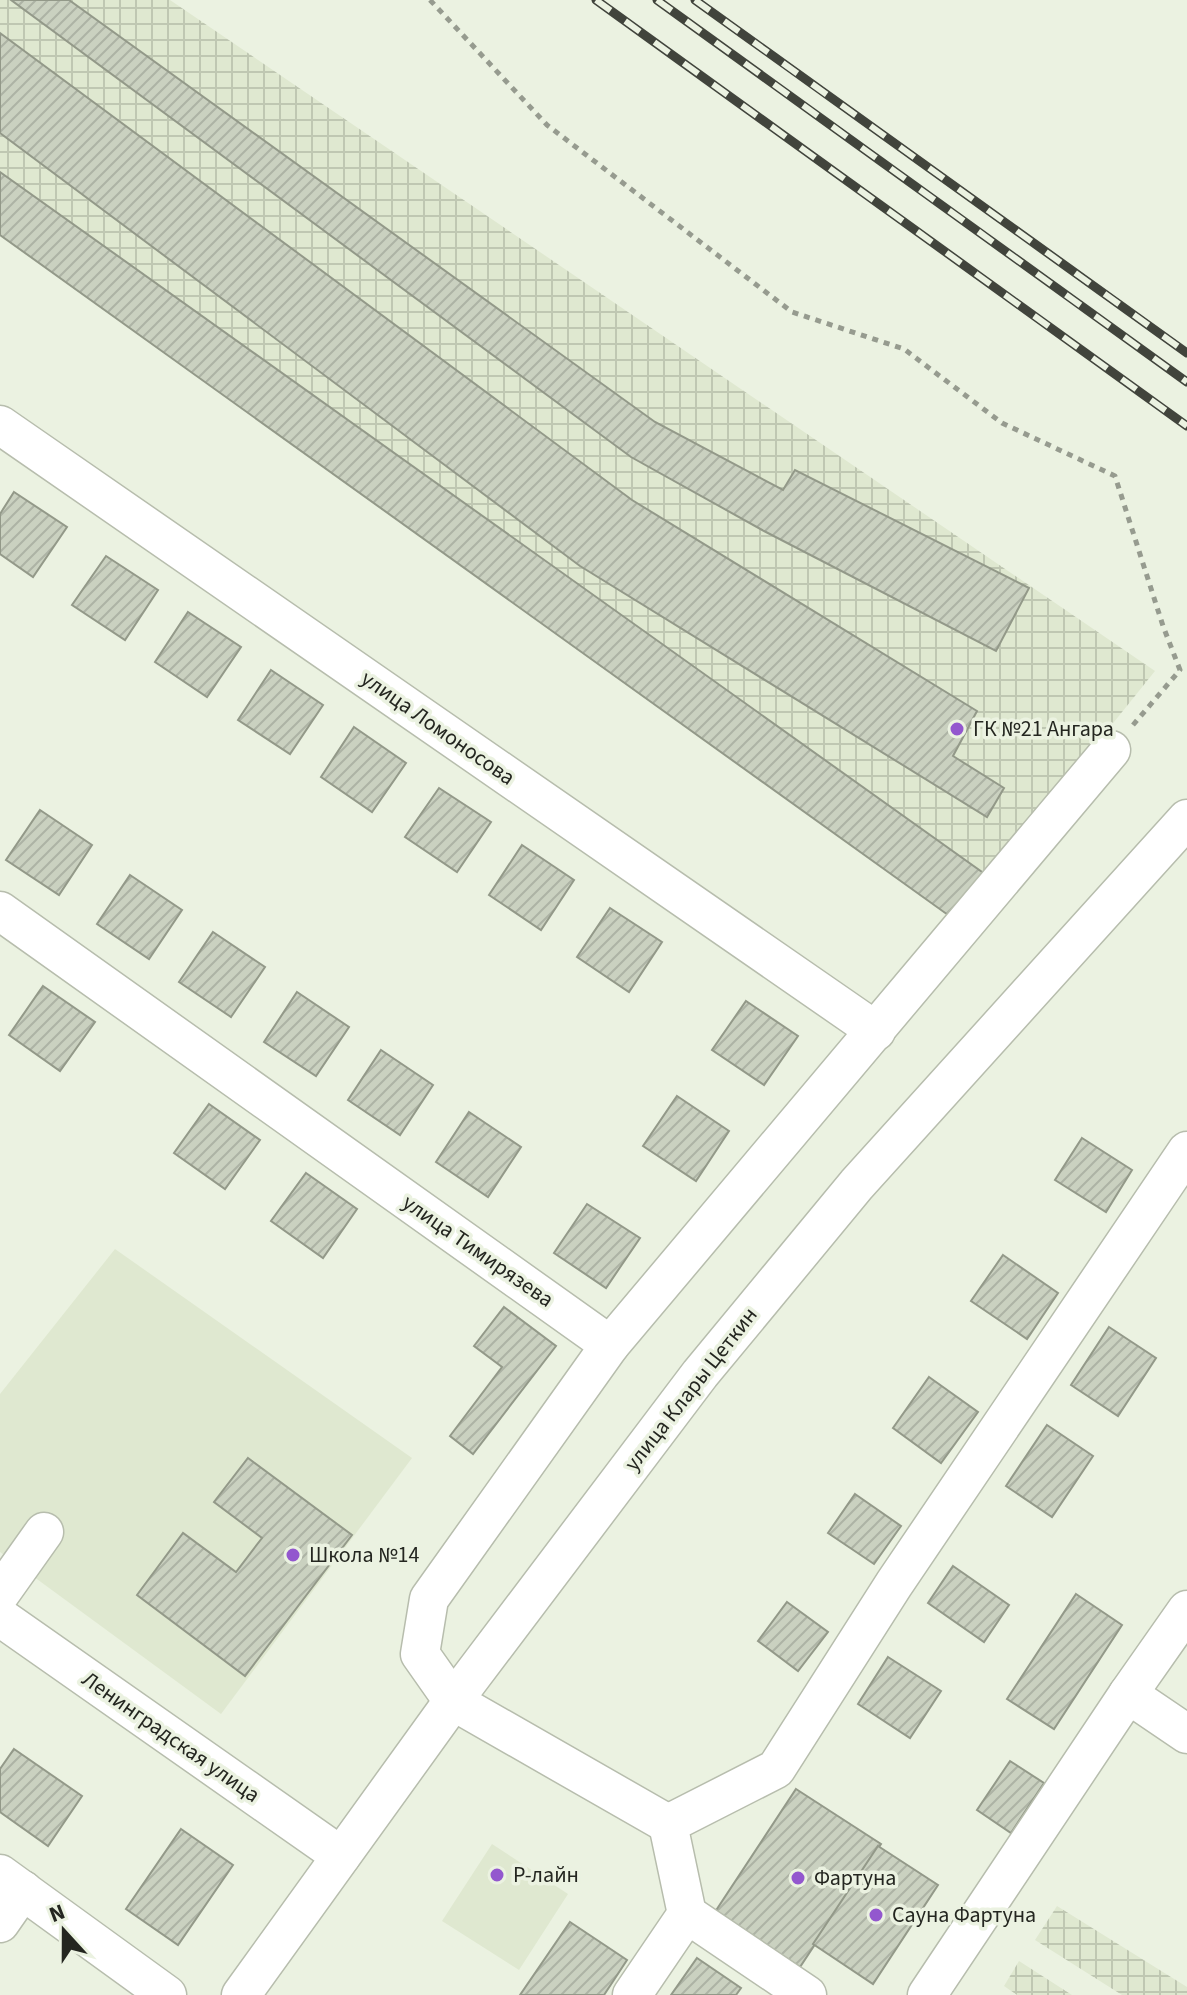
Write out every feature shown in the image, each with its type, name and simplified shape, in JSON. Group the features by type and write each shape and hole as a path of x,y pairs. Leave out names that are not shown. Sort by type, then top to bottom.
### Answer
{"street":[{"name":"улица Ломоносова","path":"0,425 876,1031"},
{"path":"807,1995 687,1914 668,1824 453,1701 420,1654 429,1599 610,1345 1111,750"},
{"name":"улица Клары Цеткин","path":"241,1995 453,1701 700,1374 857,1184 1187,819"},
{"name":"улица Тимирязева","path":"0,911 610,1345"},
{"path":"668,1824 776,1769 894,1584 1187,1151"},
{"path":"0,1594 44,1532"},
{"path":"927,1995 1187,1610"},
{"name":"Ленинградская улица","path":"0,1617 341,1856"},
{"path":"1128,1694 1187,1734"},
{"path":"0,1923 11,1882 167,1995"},
{"path":"632,1995 687,1914"}],"path":[{"path":"430,0 547,125 792,312 904,349 1002,423 1115,476 1180,670 1111,750"}],"shaded area":[{"path":"0,0 170,0 1155,671 955,920 0,235"},
{"path":"115,1249 412,1458 221,1714 0,1552 0,1394"},
{"path":"492,1844 568,1894 519,1970 442,1921"},
{"path":"1057,1906 1187,1987 1187,1995 1122,1995 1035,1940"},
{"path":"1019,1961 1072,1995 1017,1995 1004,1986"}],"building":[{"path":"11,0 69,0 655,422 783,490 795,470 1029,588 996,651 764,531 631,457"},
{"path":"0,33 632,500 977,711 953,756 1004,788 987,817 580,566 0,133"},
{"path":"0,172 989,877 955,920 0,235"},
{"path":"14,492 67,527 33,577 0,554 0,514"},
{"path":"106,556 158,590 125,640 72,605"},
{"path":"188,612 241,647 207,697 155,662"},
{"path":"271,670 323,705 290,754 238,720"},
{"path":"354,727 406,763 372,812 321,777"},
{"path":"439,788 491,822 457,872 405,837"},
{"path":"40,810 92,845 59,895 6,860"},
{"path":"522,845 574,880 541,930 489,895"},
{"path":"130,875 182,910 149,959 97,924"},
{"path":"610,908 662,942 629,992 577,957"},
{"path":"213,932 265,967 231,1017 179,982"},
{"path":"43,986 95,1022 60,1071 9,1035"},
{"path":"297,992 349,1027 316,1076 264,1042"},
{"path":"746,1001 798,1036 764,1085 712,1050"},
{"path":"381,1050 433,1085 400,1135 348,1100"},
{"path":"677,1096 729,1131 696,1181 643,1146"},
{"path":"209,1104 260,1140 225,1189 174,1153"},
{"path":"469,1112 521,1147 488,1197 436,1162"},
{"path":"1082,1138 1132,1170 1106,1212 1055,1180"},
{"path":"306,1173 357,1209 323,1258 271,1221"},
{"path":"587,1204 640,1238 606,1288 554,1253"},
{"path":"1003,1255 1058,1293 1027,1339 971,1301"},
{"path":"504,1307 556,1346 473,1454 450,1436 502,1367 474,1346"},
{"path":"1109,1327 1156,1358 1118,1416 1071,1385"},
{"path":"929,1377 978,1412 941,1463 893,1428"},
{"path":"1047,1425 1093,1456 1052,1517 1006,1486"},
{"name":"Школа №14","path":"248,1458 352,1535 245,1676 137,1595 183,1533 236,1572 262,1538 214,1502"},
{"path":"855,1494 901,1526 874,1564 828,1533"},
{"path":"953,1566 1009,1605 984,1642 928,1603"},
{"path":"1076,1594 1122,1625 1054,1729 1007,1699"},
{"path":"787,1602 828,1632 798,1671 758,1641"},
{"path":"888,1657 941,1691 910,1738 858,1704"},
{"path":"14,1749 82,1796 48,1846 0,1812 0,1769"},
{"path":"1010,1761 1044,1783 1011,1833 977,1810"},
{"name":"Фартуна","path":"796,1789 881,1844 800,1967 715,1912"},
{"path":"181,1829 233,1865 178,1945 126,1909"},
{"name":"Сауна Фартуна","path":"878,1846 938,1885 873,1984 813,1944"},
{"path":"570,1922 627,1960 604,1995 520,1995"},
{"path":"697,1958 741,1988 736,1995 671,1995"}],"railway":[{"path":"596,0 1187,426"},
{"path":"657,0 1187,382"},
{"path":"695,0 1187,353"}],"place":[{"name":"ГК №21 Ангара","path":"957,729"},
{"name":"Школа №14","path":"293,1555"},
{"name":"Р-лайн","path":"497,1875"},
{"name":"Фартуна","path":"798,1878"},
{"name":"Сауна Фартуна","path":"876,1915"}]}
